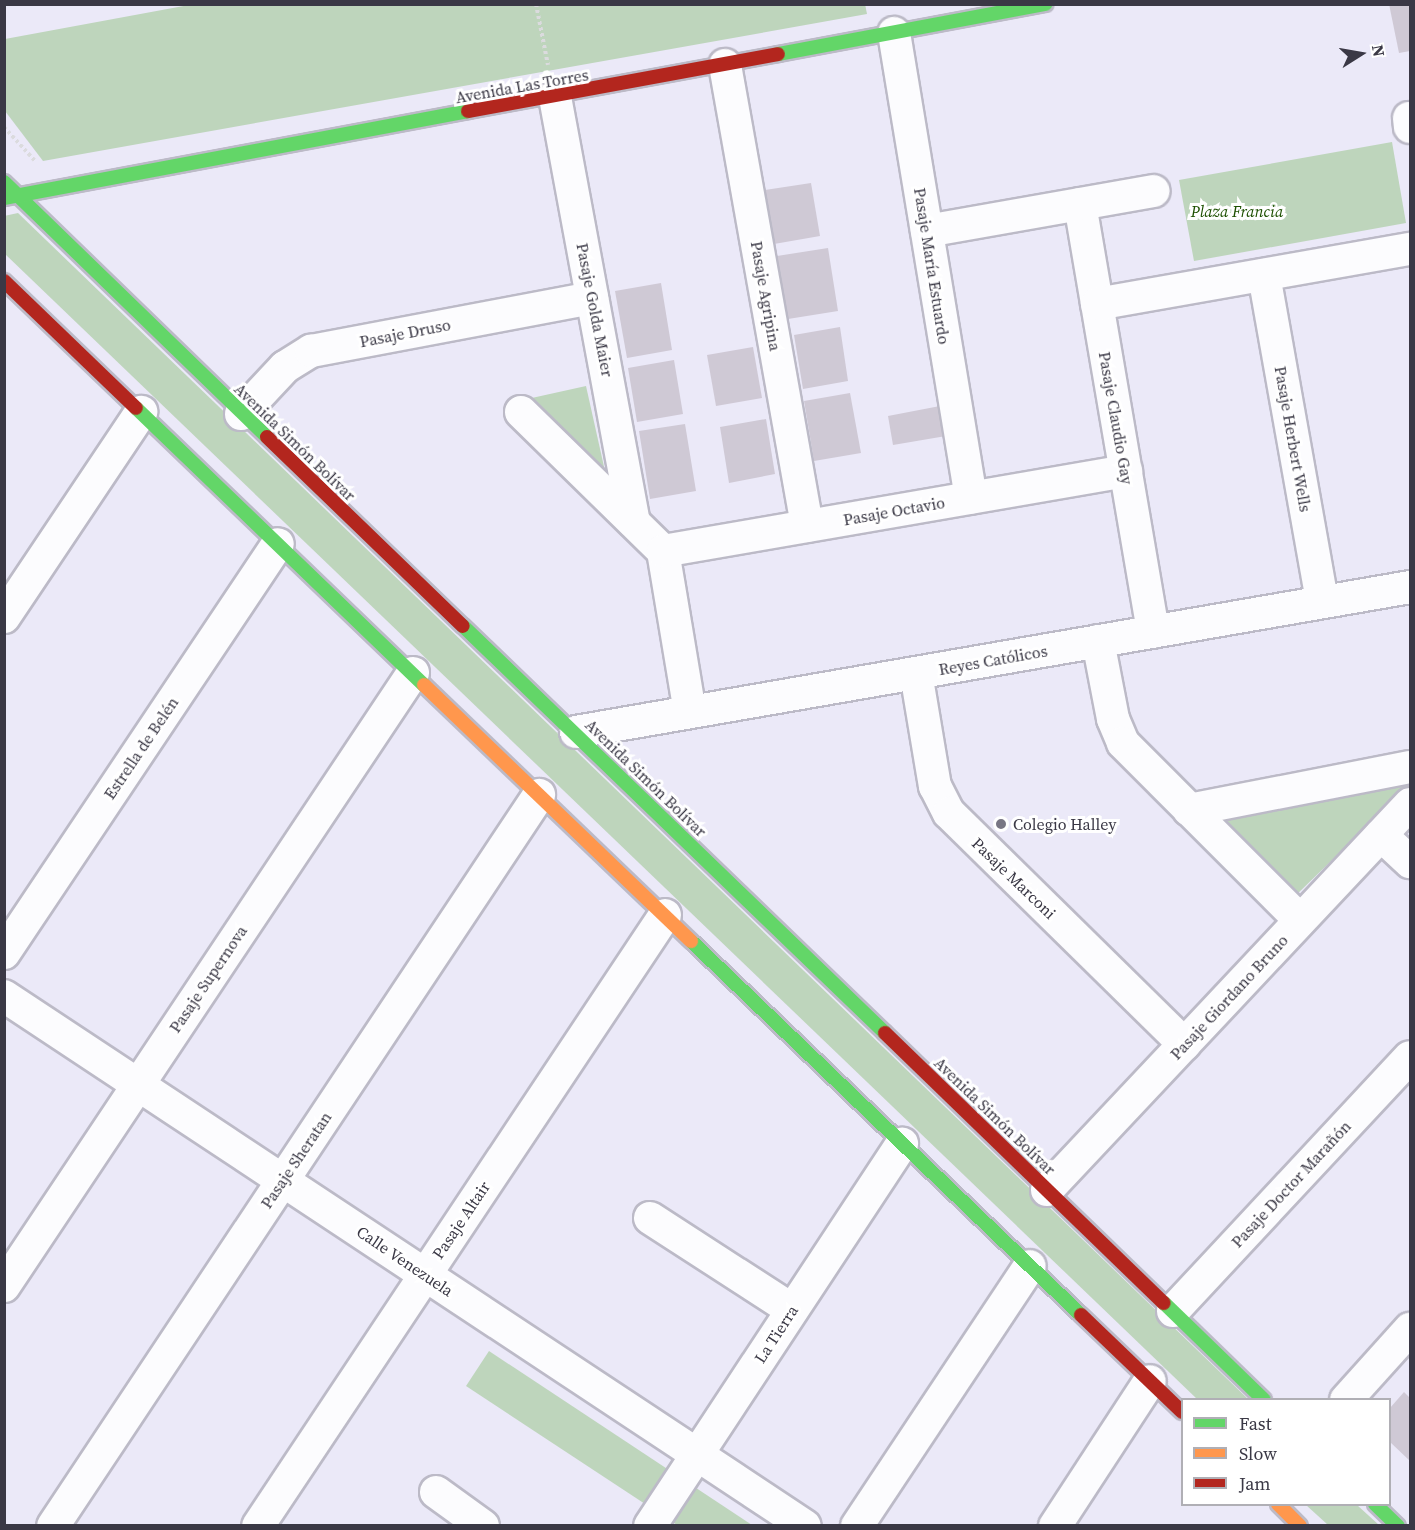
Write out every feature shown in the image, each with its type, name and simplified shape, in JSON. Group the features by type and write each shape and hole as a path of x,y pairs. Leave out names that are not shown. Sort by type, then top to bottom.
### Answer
{"main road":[{"name":"Avenida Las Torres","path":"10,196 555,97 1045,4"},
{"name":"Avenida Simón Bolívar","path":"4,182 10,196 576,732 1262,1398"},
{"path":"8,294 141,412 1181,1411"},
{"path":"1280,1506 1300,1526"},
{"path":"1377,1506 1398,1526"}],"street":[{"name":"Pasaje María Estuardo","path":"894,33 971,498"},
{"name":"Pasaje Agripina","path":"725,65 807,526"},
{"name":"Pasaje Golda Maier","path":"555,97 634,522"},
{"path":"927,231 1153,191"},
{"name":"Pasaje Claudio Gay","path":"1080,204 1153,632"},
{"path":"1097,304 1410,249"},
{"name":"Pasaje Herbert Wells","path":"1264,275 1322,602"},
{"name":"Pasaje Druso","path":"241,414 285,367 311,351 592,298"},
{"path":"4,617 141,412"},
{"path":"521,412 663,551 690,712"},
{"name":"Pasaje Octavio","path":"663,551 1126,471"},
{"name":"Estrella de Belén","path":"4,953 278,544"},
{"name":"Reyes Católicos","path":"576,732 1410,587"},
{"path":"1098,641 1118,736 1300,920"},
{"name":"Pasaje Supernova","path":"4,1286 412,673"},
{"name":"Pasaje Marconi","path":"916,673 935,786 949,813 1184,1044"},
{"path":"1189,810 1410,766"},
{"name":"Pasaje Sheratan","path":"53,1526 539,795"},
{"name":"Pasaje Giordano Bruno","path":"1047,1190 1410,804"},
{"path":"1381,835 1410,862"},
{"name":"Pasaje Altair","path":"258,1526 665,915"},
{"name":"Calle Venezuela","path":"4,996 805,1526"},
{"name":"Pasaje Doctor Marañón","path":"1173,1311 1410,1057"},
{"name":"La Tierra","path":"650,1526 902,1143"},
{"path":"650,1218 792,1310"},
{"path":"857,1526 1030,1266"},
{"path":"1348,1398 1410,1329"},
{"path":"1055,1526 1150,1382"},
{"path":"436,1492 483,1526"}],"path":[{"path":"536,4 555,97"}],"green space":[{"path":"865,4 867,14 43,161 5,111 5,39 189,5"},
{"name":"Plaza Francia","path":"1392,142 1406,223 1194,261 1179,180"},
{"path":"18,213 1247,1398 1196,1398 5,254 4,216"},
{"path":"586,386 615,516 505,404"},
{"path":"1410,774 1410,784 1289,902 1209,819"},
{"path":"489,1351 752,1525 677,1525 466,1386"},
{"path":"1307,1506 1358,1506 1379,1525 1328,1525"}],"building":[{"path":"1389,4 1410,4 1410,51 1399,53"},
{"path":"811,183 820,236 774,244 765,190"},
{"path":"828,248 838,311 788,319 777,256"},
{"path":"661,283 672,350 627,358 615,291"},
{"path":"840,327 848,381 803,389 794,335"},
{"path":"753,347 762,398 716,406 707,355"},
{"path":"674,360 683,414 637,422 628,368"},
{"path":"850,393 861,453 814,461 804,401"},
{"path":"940,406 946,436 893,445 888,416"},
{"path":"766,419 775,474 729,483 720,427"},
{"path":"685,424 696,491 650,499 639,431"},
{"path":"1404,1392 1410,1398 1410,1461 1391,1443 1391,1407"}],"traffic: fast":[{"path":"778,54 1045,4"},
{"path":"4,198 468,111"},
{"path":"4,182 267,437"},
{"path":"136,408 424,685"},
{"path":"463,626 885,1033"},
{"path":"691,941 1081,1315"},
{"path":"1164,1303 1262,1398"},
{"path":"1377,1506 1398,1526"}],"traffic: slow":[{"path":"424,685 691,941"},
{"path":"1280,1506 1300,1526"}],"traffic: jam":[{"path":"468,111 778,54"},
{"path":"4,281 136,408"},
{"path":"267,437 463,626"},
{"path":"885,1033 1164,1303"},
{"path":"1081,1315 1181,1411"}],"place":[{"name":"Colegio Halley","path":"1001,824"}]}
